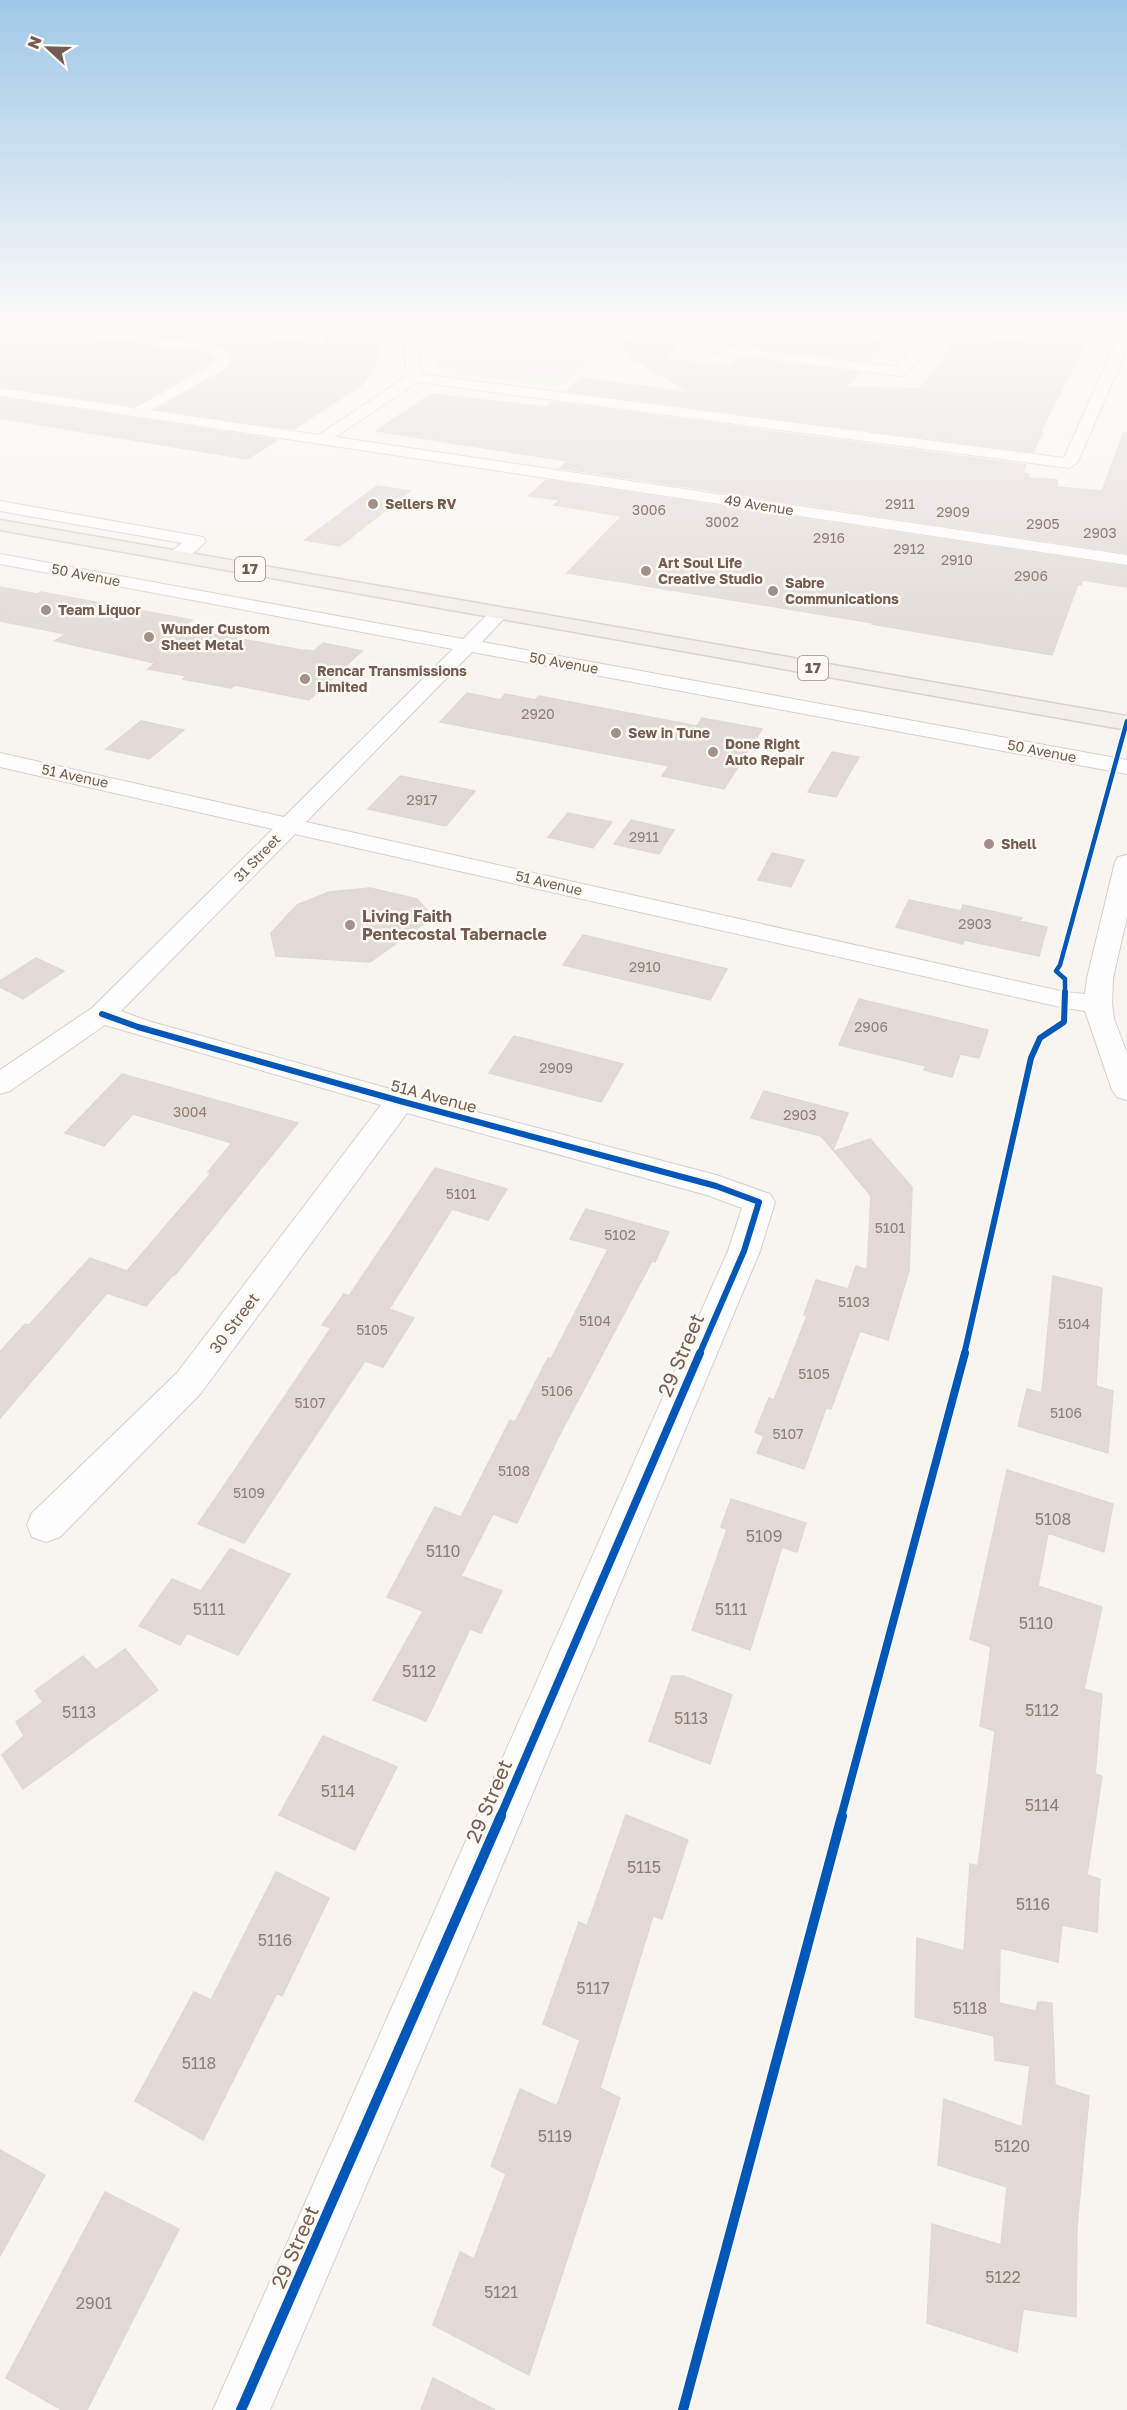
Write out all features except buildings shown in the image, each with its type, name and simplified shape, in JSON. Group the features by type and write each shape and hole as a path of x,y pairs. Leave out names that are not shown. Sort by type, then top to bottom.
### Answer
{"main road":[{"name":"17","path":"0,525 1127,723"}],"street":[{"name":"49 Avenue","path":"285,433 1127,560"},
{"path":"323,439 331,433"},
{"path":"844,433 1069,463 1082,433"},
{"path":"0,506 197,541 175,556"},
{"name":"50 Avenue","path":"0,560 1127,767"},
{"name":"31 Street","path":"0,1084 102,1014 500,613"},
{"name":"51 Avenue","path":"0,760 1065,1000 1098,1004"},
{"path":"1127,862 1100,978 1098,1004 1100,1019 1127,1090"},
{"name":"51A Avenue","path":"102,1014 138,1027 400,1101 716,1186 759,1202"},
{"name":"30 Street","path":"46,1526 189,1383 400,1101"},
{"name":"29 Street","path":"242,2410 432,1976 744,1251 759,1202"}],"cycle path":[{"path":"683,2410 960,1374 1031,1058 1040,1038 1064,1022 1065,979 1056,971 1060,965 1127,721"},
{"path":"102,1014 138,1027 400,1101 716,1186 759,1202 744,1251 436,1966 241,2410"}],"place":[{"name":"Sellers RV","path":"373,504"},
{"name":"Art Soul Life Creative Studio","path":"646,571"},
{"name":"Sabre Communications","path":"773,591"},
{"name":"Team Liquor","path":"46,610"},
{"name":"Wunder Custom Sheet Metal","path":"149,637"},
{"name":"Rencar Transmissions Limited","path":"305,679"},
{"name":"Sew in Tune","path":"616,733"},
{"name":"Done Right Auto Repair","path":"713,752"},
{"name":"Shell","path":"989,844"},
{"name":"Living Faith Pentecostal Tabernacle","path":"350,925"}]}
